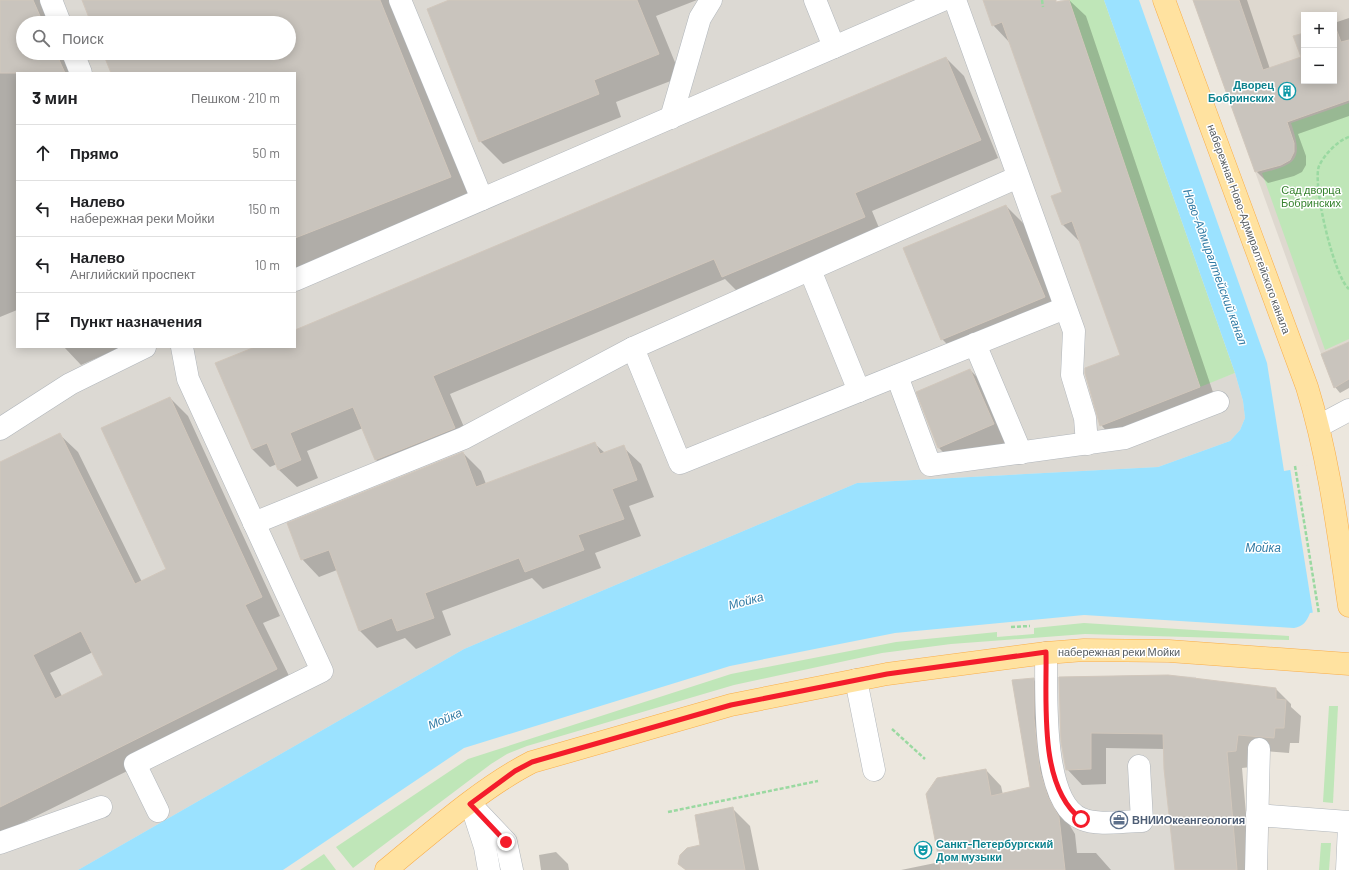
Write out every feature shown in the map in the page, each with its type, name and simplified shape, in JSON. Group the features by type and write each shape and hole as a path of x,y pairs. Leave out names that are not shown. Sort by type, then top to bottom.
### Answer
{"main road":[{"name":"набережная Ново-Адмиралтейского канала","path":"1164,0 1305,379 1320,426 1327,461 1349,606"},
{"name":"набережная реки Мойки","path":"386,870 470,804 515,771 532,762 731,705 887,674 1046,652 1084,650 1169,651 1349,664"}],"street":[{"path":"51,0 57,16"},
{"path":"400,0 482,199"},
{"path":"671,118 700,18 711,0"},
{"path":"815,0 834,47"},
{"path":"296,280 943,0"},
{"path":"955,0 1074,332 1072,375 1085,418 1087,444"},
{"path":"76,60 81,72"},
{"path":"254,523 464,438 633,348 1018,177"},
{"path":"810,270 859,391"},
{"path":"633,348 680,463 1065,308"},
{"path":"975,344 1021,453"},
{"path":"0,429 70,384 143,348"},
{"path":"158,811 135,764 322,671 188,379 182,348"},
{"path":"897,376 930,465 1125,438 1218,402"},
{"path":"1320,426 1349,410"},
{"path":"1046,652 1048,740 1051,770 1063,800 1070,811 1081,819 1094,822 1142,821 1139,766"},
{"path":"856,680 874,770"},
{"path":"1256,870 1259,749"},
{"path":"470,804 485,847 489,870"},
{"path":"470,804 506,842 512,870"},
{"path":"0,843 101,807"},
{"path":"1257,816 1349,822"},
{"path":"1347,870 1349,826"}],"path":[{"path":"1042,0 1043,7"},
{"path":"1349,137 1329,151 1318,167 1317,188 1335,264 1345,285 1349,289"},
{"path":"1295,466 1319,614"},
{"path":"1011,627 1030,626"},
{"path":"887,725 925,759"},
{"path":"668,812 818,781"}],"shaded area":[{"path":"0,0 1038,0 1043,7 1061,0 1069,0 1200,386 1235,373 1243,401 1245,418 1240,430 1230,441 1158,467 857,483 464,649 78,870 0,870"},
{"path":"1193,0 1349,0 1349,379 1321,354"},
{"name":"ВНИИОкеангеология","path":"1168,675 1196,677 1197,769 1207,870 1045,870 1012,680 1057,677"}],"green space":[{"path":"1069,0 1104,0 1235,373 1200,387"},
{"name":"Сад дворца Бобринских","path":"1349,103 1349,339 1325,350 1262,173 1274,170 1290,163 1294,158 1297,152 1297,145 1291,123"},
{"path":"1084,623 1289,636 1289,640 1085,634 951,644 882,653 734,685 527,746 507,754 491,764 353,868 336,847 468,759 731,674 896,642 997,632 997,637 1034,634 1034,628"},
{"path":"1329,706 1338,706 1333,803 1323,802"},
{"path":"1321,843 1331,843 1329,870 1319,870"},
{"path":"324,854 336,870 300,870"}],"water":[{"name":"Мойка","path":"1104,0 1139,0 1267,363 1284,471 1349,460 1349,607 1310,613 1304,624 1294,628 1084,615 895,633 730,666 464,748 283,870 78,870 464,649 857,483 1158,467 1230,441 1240,430 1245,418 1243,401 1235,373"}],"pier":[{"path":"1349,458 1349,609 1313,614 1290,468"}],"building":[{"path":"0,0 33,0 40,16 16,16 16,60 59,60 65,72 0,73"},
{"path":"82,0 380,0 451,177 296,238 296,72 111,72 106,60 296,60 296,16 88,16"},
{"path":"449,0 637,0 659,54 594,80 599,94 479,142 427,9"},
{"path":"983,0 1056,0 1056,2 1069,0 1200,387 1100,426 1085,373 1085,368 1120,355 1072,221 1062,225 1051,196 1062,192 1002,22 992,26"},
{"name":"Дворец Бобринских","path":"1193,0 1239,0 1263,70 1301,57 1301,84 1337,84 1337,31 1341,42 1349,40 1349,100 1287,122 1294,143 1294,152 1290,160 1281,165 1255,172"},
{"name":"Дворец Бобринских","path":"1301,34 1301,57 1293,36"},
{"path":"946,57 981,140 855,193 865,217 722,277 714,259 433,376 455,428 375,460 353,407 290,433 301,460 278,470 267,443 252,449 215,363 252,348 296,348 296,330"},
{"path":"1006,205 1045,297 941,340 903,248"},
{"path":"1349,342 1349,379 1334,388 1321,354"},
{"path":"970,369 994,424 938,448 916,392"},
{"path":"170,397 262,597 245,605 277,669 0,807 0,462 60,433 135,584 166,569 101,428","holes":["81,631 103,675 55,699 33,655"]},
{"path":"595,442 600,454 624,445 637,480 612,489 624,519 578,535 584,550 525,572 519,558 425,593 434,618 397,631 392,618 359,631 329,550 301,560 287,523 463,452 476,487"},
{"path":"1168,675 1276,688 1276,699 1286,700 1284,728 1275,728 1274,738 1238,735 1236,751 1227,752 1237,870 1175,870 1164,769 1163,734 1091,733 1091,769 1066,770 1061,742 1059,677"},
{"path":"1034,678 1034,718 1040,771 1048,797 1059,817 1065,870 941,870 926,794 937,778 986,769 991,796 1030,787 1012,680"},
{"path":"733,807 745,870 686,870 678,864 680,855 687,848 700,845 695,815"}],"place":[{"name":"Дворец Бобринских","path":"1287,91"},
{"name":"ВНИИОкеангеология","path":"1119,820"},
{"name":"Санкт-Петербургский Дом музыки","path":"923,850"}],"route":[{"path":"506,842 470,804 515,771 532,762 731,705 887,674 1046,652 1048,740 1051,770 1063,800 1070,811 1081,819"}],"water label":[{"name":"Ново-Адмиралтейский канал","path":"1215,267"}]}
